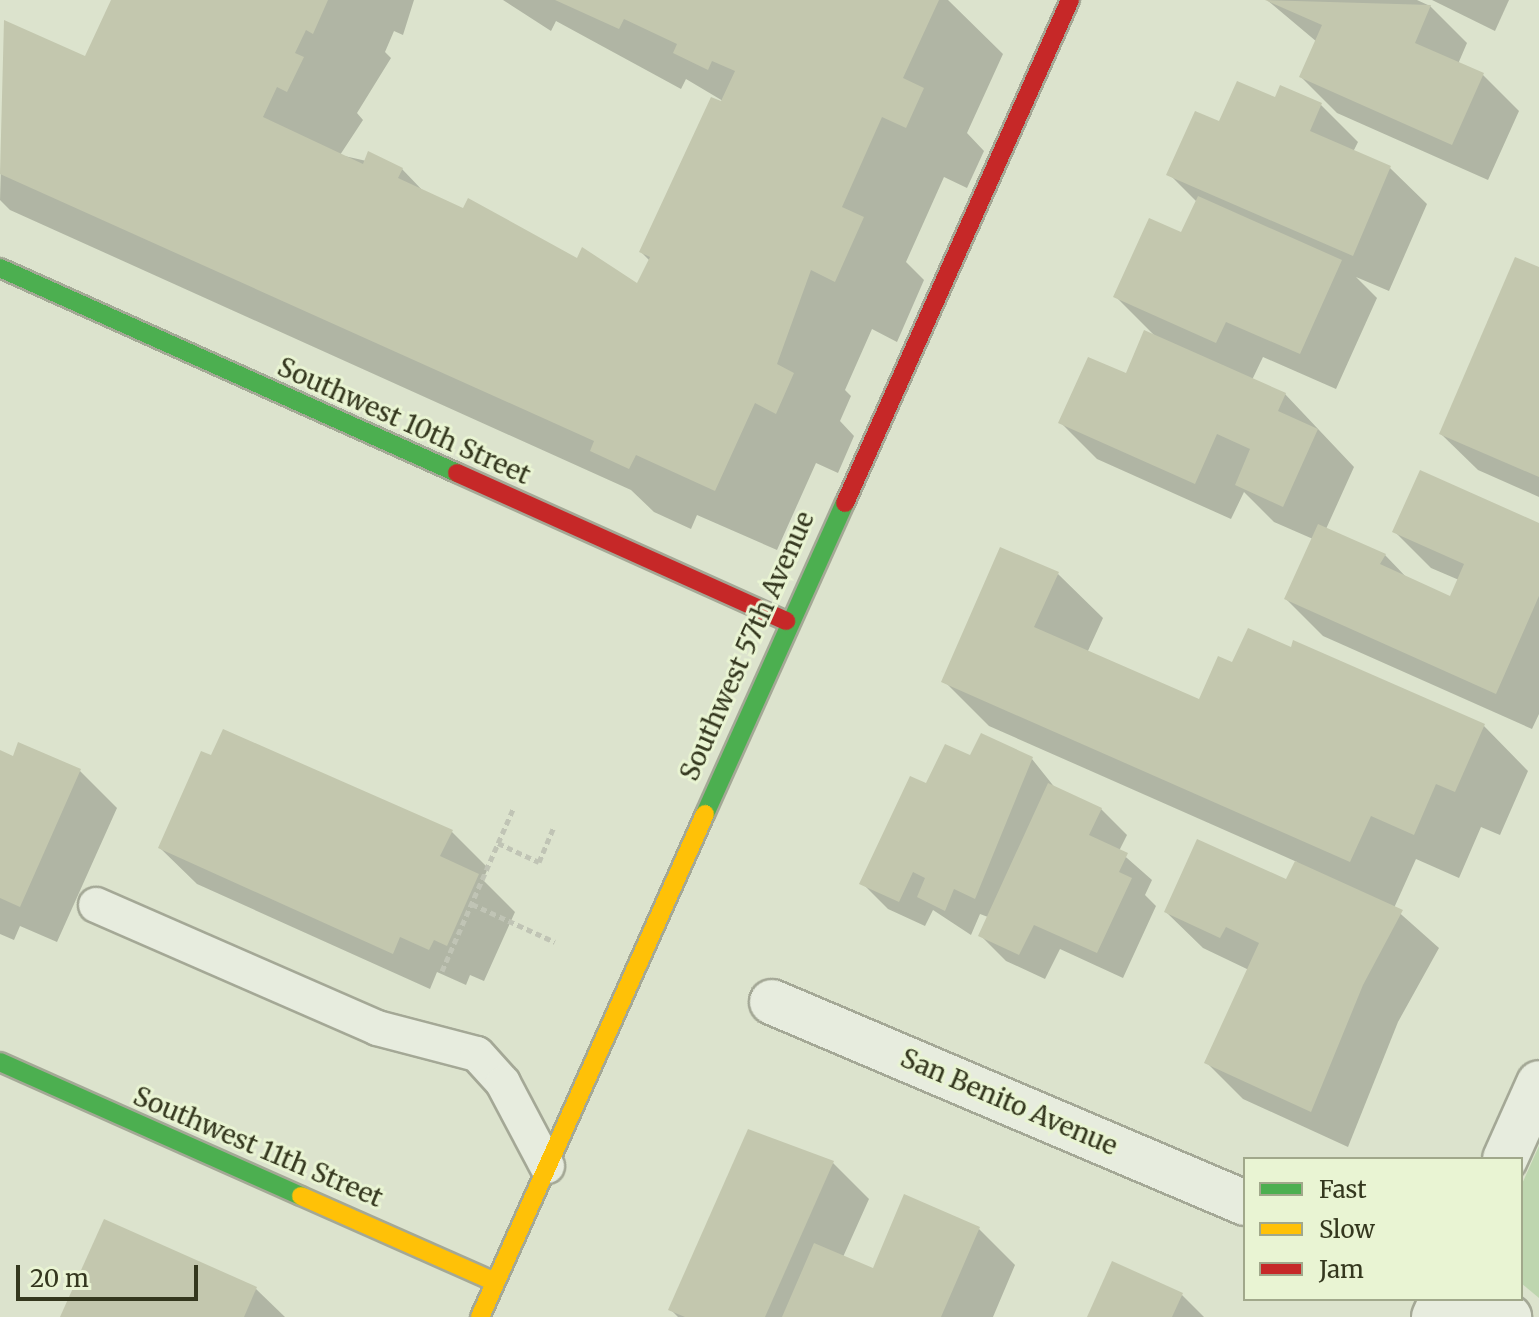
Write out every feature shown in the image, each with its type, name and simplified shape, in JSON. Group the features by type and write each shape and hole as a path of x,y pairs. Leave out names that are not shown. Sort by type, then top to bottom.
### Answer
{"main road":[{"name":"Southwest 57th Avenue","path":"480,1317 786,621 1070,0"},
{"name":"Southwest 10th Street","path":"0,268 786,621"},
{"name":"Southwest 11th Street","path":"0,1062 495,1282"}],"street":[{"name":"San Benito Avenue","path":"772,1002 1243,1202"},
{"path":"1506,1157 1539,1083"},
{"path":"1472,1301 1509,1317"}],"lane":[{"path":"96,905 377,1028 477,1054 503,1083 547,1166"}],"path":[{"path":"442,971 514,807"},
{"path":"498,843 539,862 554,826"},
{"path":"472,904 555,942"}],"green space":[{"path":"1539,1146 1539,1298 1523,1285 1523,1182"}],"building":[{"path":"111,0 328,0 313,34 306,30 295,53 304,57 287,92 277,87 263,117 363,164 368,151 403,168 398,178 463,208 468,198 577,258 582,247 637,283 650,257 639,252 711,97 721,101 735,71 712,61 708,70 673,53 677,44 624,19 619,29 555,0 939,0 903,78 924,88 906,128 882,117 842,207 864,217 835,282 811,270 777,364 794,373 776,414 755,403 715,491 636,455 629,469 590,451 594,441 0,174 4,20 85,56"},
{"path":"1265,0 1431,5 1415,43 1484,73 1452,145 1299,77 1322,25"},
{"path":"1237,81 1275,97 1280,85 1322,103 1310,131 1391,166 1353,256 1166,175 1195,111 1219,121"},
{"path":"1198,196 1342,260 1300,354 1226,322 1216,343 1113,297 1149,218 1181,232"},
{"path":"1515,257 1539,267 1539,477 1439,434"},
{"path":"1144,330 1286,393 1278,411 1318,429 1283,507 1235,485 1250,449 1217,434 1195,484 1058,423 1088,357 1126,373"},
{"path":"1420,470 1539,523 1539,596 1496,694 1284,599 1318,524 1386,554 1380,564 1450,596 1464,564 1392,532"},
{"path":"1000,547 1059,572 1034,627 1199,699 1218,656 1232,662 1248,628 1291,647 1293,640 1485,724 1455,792 1436,784 1414,835 1371,816 1350,862 941,682"},
{"path":"223,729 453,830 440,856 479,874 447,946 434,940 429,950 400,937 393,954 158,848 201,751 211,755"},
{"path":"981,733 1033,757 975,899 954,889 945,911 917,897 925,878 913,872 899,902 859,884 910,776 926,783 945,744 970,755"},
{"path":"18,742 81,769 20,907 0,898 0,750 13,756"},
{"path":"1048,783 1102,808 1089,835 1128,853 1119,872 1132,878 1097,953 1034,925 1019,955 978,936"},
{"path":"1197,839 1286,879 1295,861 1403,910 1363,985 1311,1112 1204,1063 1259,943 1226,927 1220,938 1164,912"},
{"path":"748,1129 834,1161 765,1317 685,1317 668,1310"},
{"path":"904,1194 980,1227 941,1317 782,1317 814,1243 873,1268"},
{"path":"104,1219 257,1287 244,1317 60,1317"},
{"path":"1112,1261 1183,1293 1172,1317 1087,1317"}],"traffic: fast":[{"path":"0,268 457,473"},
{"path":"705,814 845,503"},
{"path":"0,1062 301,1196"}],"traffic: slow":[{"path":"480,1317 705,814"},
{"path":"301,1196 495,1282"}],"traffic: jam":[{"path":"845,503 1070,0"},
{"path":"457,473 786,621"}]}
